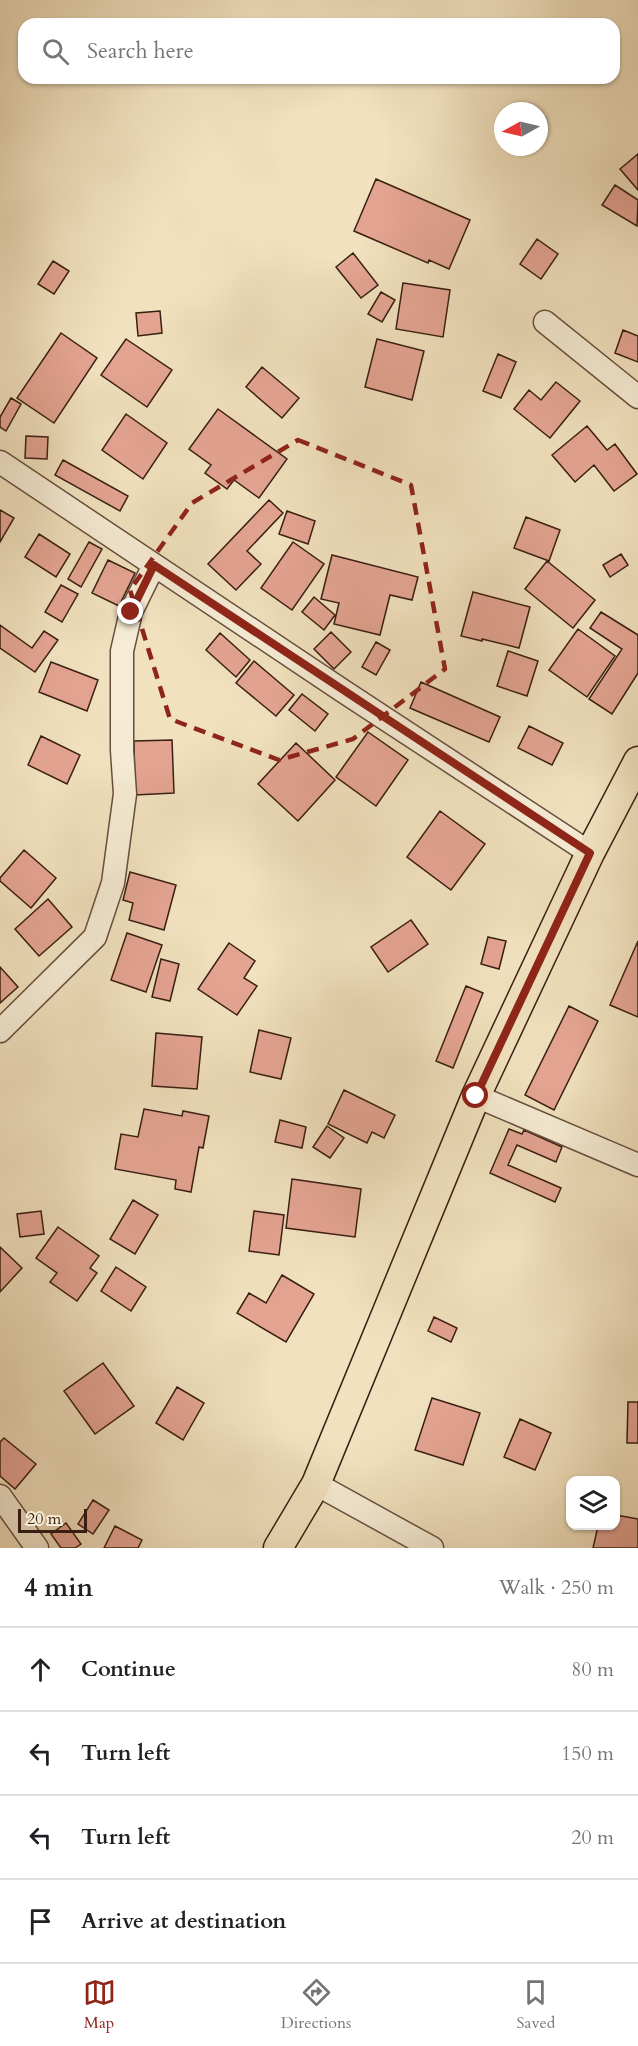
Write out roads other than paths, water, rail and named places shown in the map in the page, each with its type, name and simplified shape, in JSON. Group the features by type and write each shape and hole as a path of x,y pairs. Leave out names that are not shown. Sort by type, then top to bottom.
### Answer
{"main road":[{"path":"278,1548 316,1484 476,1096 590,853 634,776"}],"street":[{"path":"545,322 638,397"},
{"path":"0,462 590,853"},
{"path":"0,1031 95,937 99,926 113,883 125,794 122,750 123,651 131,612 154,565"},
{"path":"476,1096 638,1165"},
{"path":"316,1484 432,1548"},
{"path":"0,1496 37,1548"}]}
